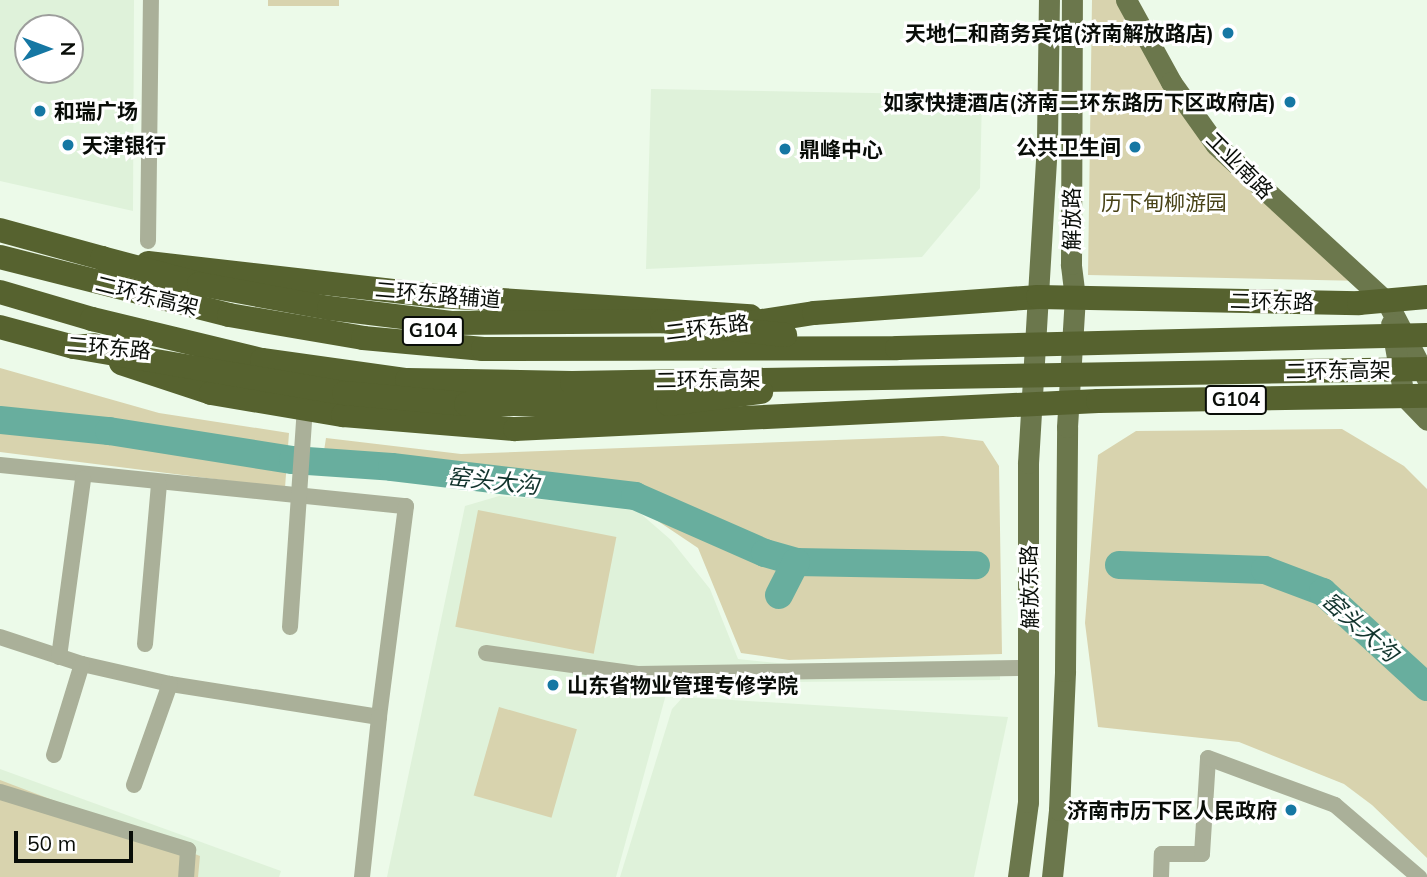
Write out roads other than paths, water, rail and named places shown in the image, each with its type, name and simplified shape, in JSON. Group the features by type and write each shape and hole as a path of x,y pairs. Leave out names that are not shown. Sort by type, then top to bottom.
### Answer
{"highway":[{"name":"二环东路","path":"0,230 102,258 124,276 254,305 402,330 693,333 775,317 1038,297 1387,302 1427,297"},
{"name":"二环东高架","path":"0,257 229,315 363,338 483,349 897,348 1427,335"},
{"name":"二环东路辅道","path":"102,258 439,296 775,317"},
{"path":"102,258 212,287 329,308 451,323 662,321 897,348"},
{"name":"二环东高架","path":"0,292 92,319 262,360 407,380 572,383 896,375 1427,369"},
{"name":"二环东路","path":"0,327 74,347 117,343 271,373 400,390 671,394 710,419"},
{"path":"74,347 344,393 466,404 668,404 896,375"},
{"path":"74,347 211,393 305,416 343,415 515,429 710,419"},
{"name":"G104","path":"710,419 1068,403 1415,396"}],"main road":[{"name":"解放路","path":"1038,297 1047,140 1049,0"},
{"name":"解放路","path":"1072,0 1071,264 1075,298"},
{"name":"工业南路","path":"1126,0 1171,82 1216,145 1387,302 1427,379"},
{"path":"1047,140 1072,139"},
{"name":"解放东路","path":"1018,877 1028,802 1028,463 1038,297"},
{"name":"解放东路","path":"1052,877 1059,810 1068,403 1075,298"},
{"path":"1387,302 1415,396 1427,420"}],"street":[{"path":"148,241 151,0"},
{"path":"290,627 305,416"},
{"path":"0,465 406,506 362,877"},
{"path":"59,657 83,479"},
{"path":"145,644 159,485"},
{"path":"0,637 82,664 170,684 379,717"},
{"path":"486,653 638,674 1030,668"},
{"path":"54,755 82,664"},
{"path":"134,785 170,684"},
{"path":"1161,877 1162,854 1202,854 1208,758 1335,805 1419,877"},
{"path":"0,792 188,850 186,877"}],"waterway":[{"name":"窑头大沟","path":"0,420 109,431 293,460 392,467 635,496 765,553 796,562 976,565"},
{"path":"779,595 796,562"},
{"name":"窑头大沟","path":"1119,565 1265,570 1323,592 1427,687"}],"place":[{"name":"天地仁和商务宾馆(济南解放路店)","path":"1228,33"},
{"name":"如家快捷酒店(济南二环东路历下区政府店)","path":"1290,102"},
{"name":"和瑞广场","path":"40,111"},
{"name":"天津银行","path":"68,145"},
{"name":"公共卫生间","path":"1135,147"},
{"name":"鼎峰中心","path":"785,149"},
{"name":"山东省物业管理专修学院","path":"553,685"},
{"name":"济南市历下区人民政府","path":"1291,810"}],"park label":[{"name":"历下甸柳游园","path":"1164,202"}]}
